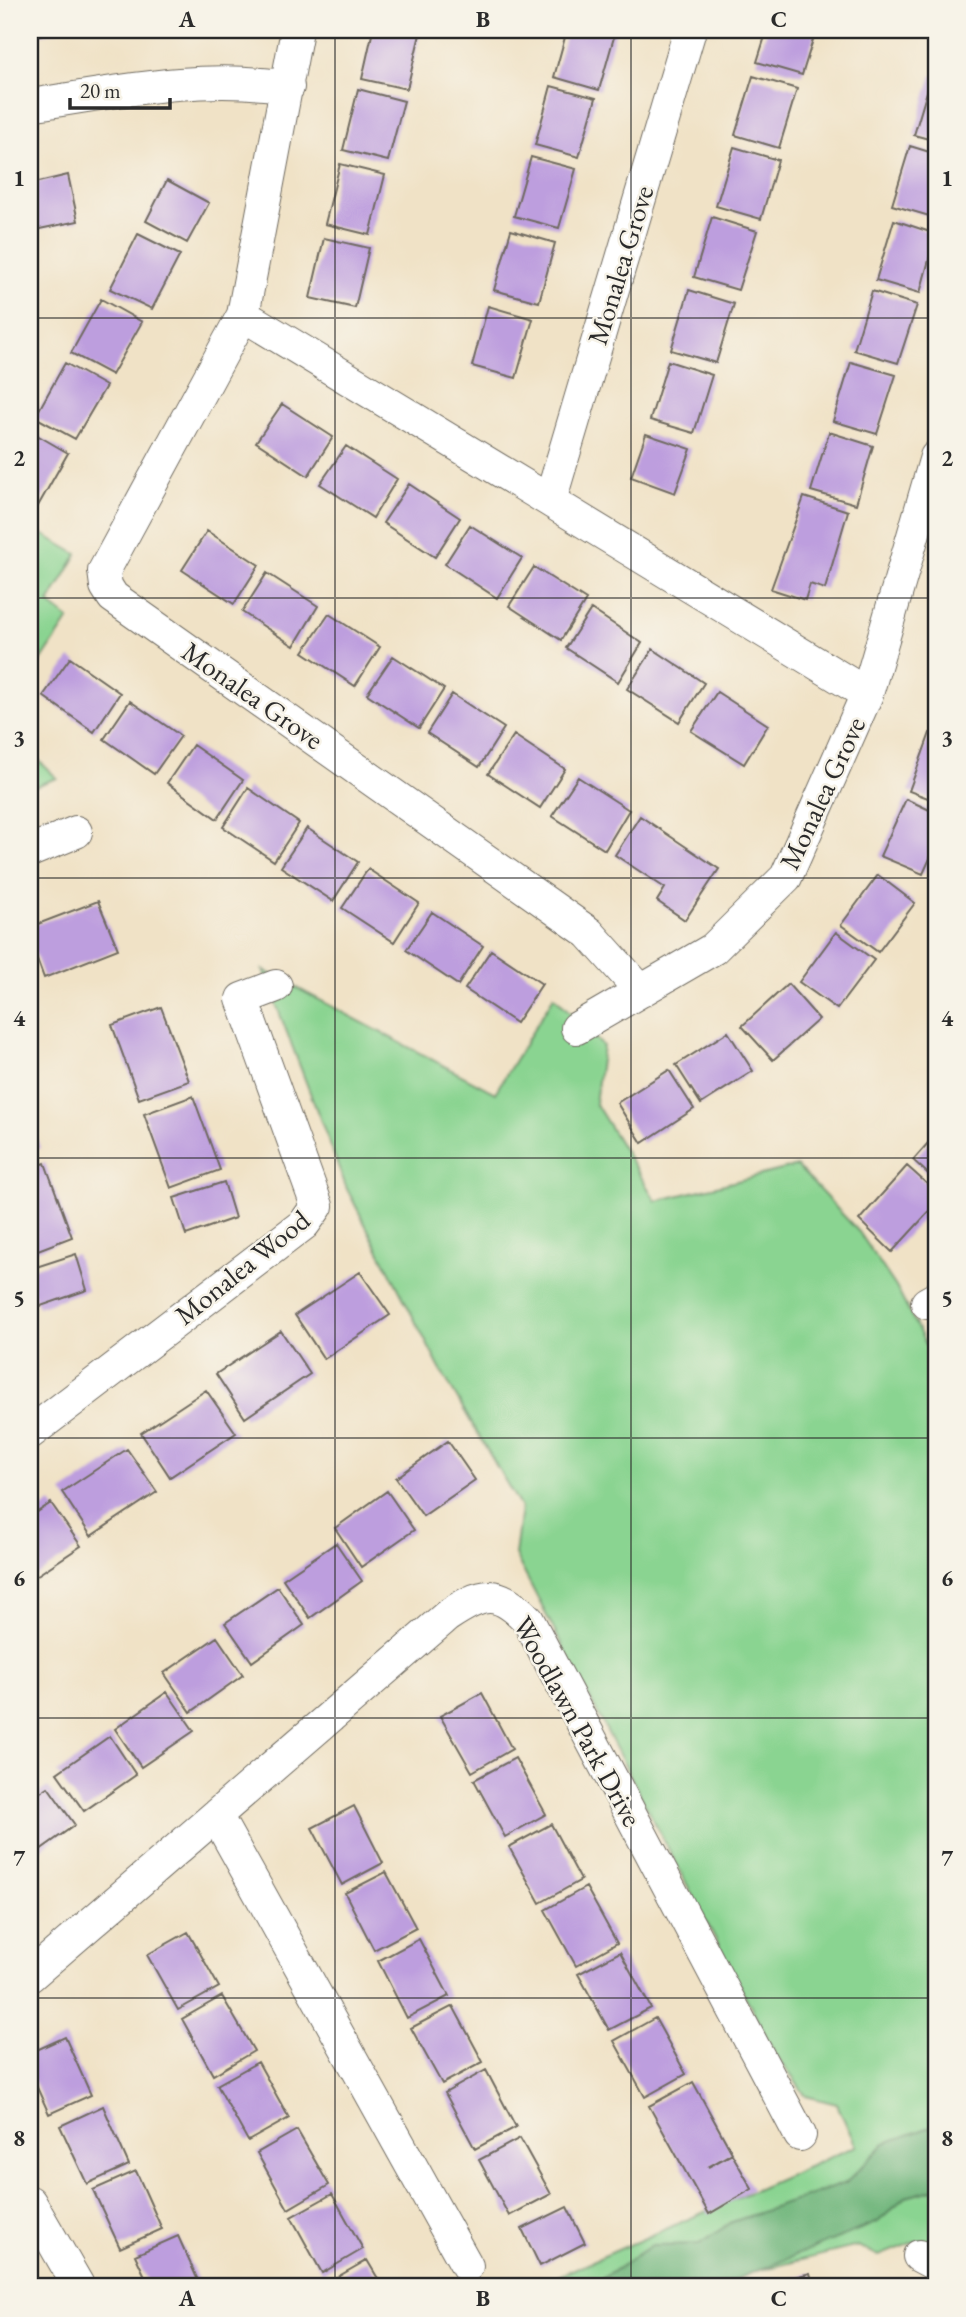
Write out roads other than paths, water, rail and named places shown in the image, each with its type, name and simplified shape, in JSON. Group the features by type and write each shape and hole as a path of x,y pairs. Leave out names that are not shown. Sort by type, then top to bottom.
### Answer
{"street":[{"name":"Monalea Grove","path":"297,30 243,315 104,571 106,586 113,597 589,933 641,991"},
{"name":"Monalea Grove","path":"550,501 690,30"},
{"path":"30,105 194,80 244,80 288,87"},
{"name":"Monalea Grove","path":"243,315 867,694"},
{"name":"Monalea Grove","path":"577,1028 713,949 786,877 867,694 936,457"},
{"path":"30,851 76,832"},
{"name":"Monalea Wood","path":"30,1433 304,1224 317,1206 242,999 276,986"},
{"name":"Woodlawn Park Drive","path":"30,1976 447,1616 478,1597 496,1596 528,1620 800,2135"},
{"path":"217,1817 467,2266"},
{"path":"30,2202 79,2287"}]}
